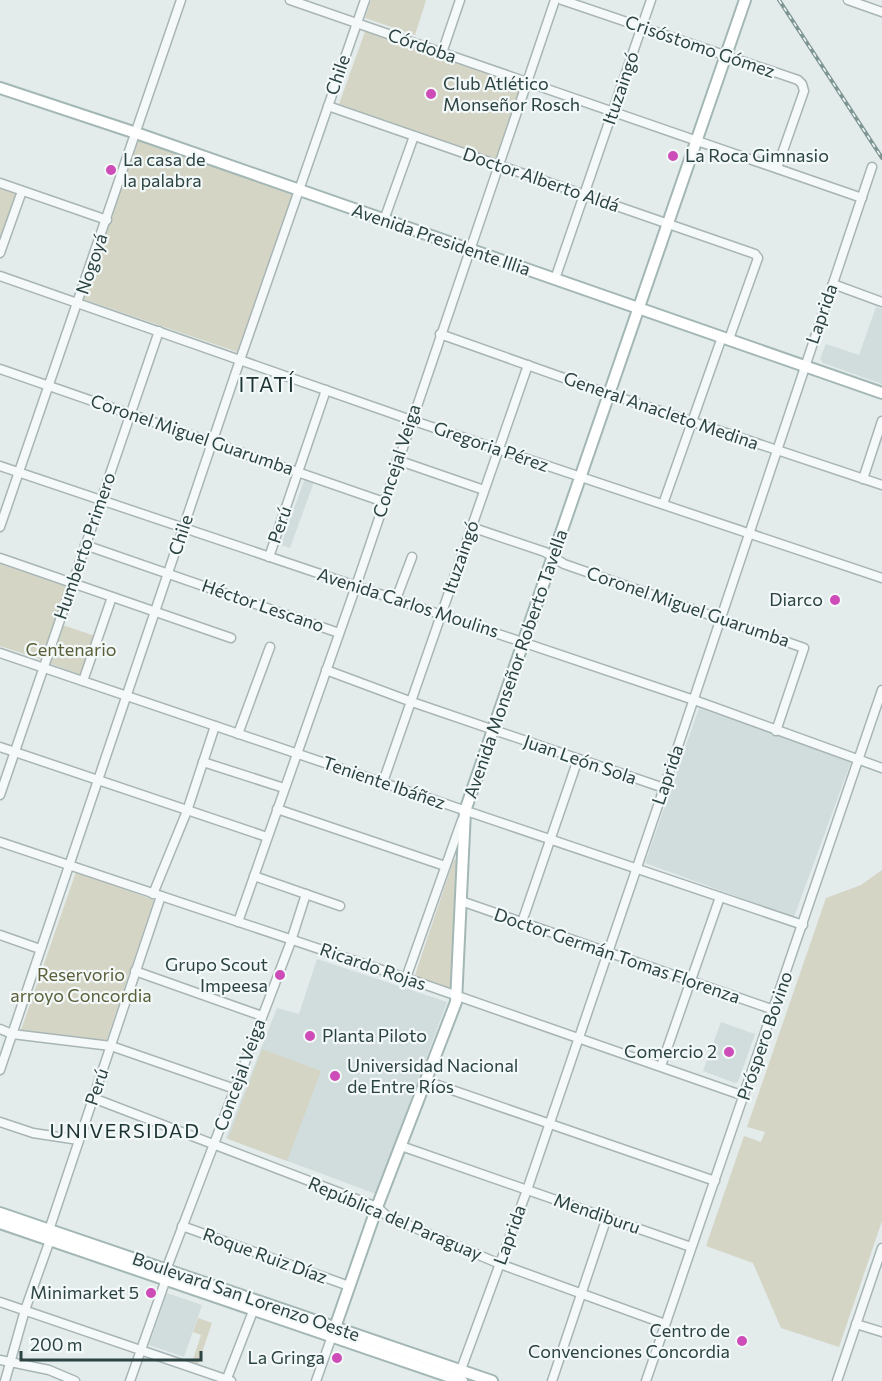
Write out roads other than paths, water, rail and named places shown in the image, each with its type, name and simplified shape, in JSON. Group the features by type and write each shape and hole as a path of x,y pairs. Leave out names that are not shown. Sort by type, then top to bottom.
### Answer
{"main road":[{"name":"Avenida Monseñor Roberto Tavella","path":"334,1332 377,1207 453,1014 457,996 465,811 745,0"},
{"name":"Avenida Presidente Illia","path":"0,88 136,133 882,393"},
{"name":"Boulevard San Lorenzo Oeste","path":"0,1213 49,1235"},
{"name":"Boulevard San Lorenzo Oeste","path":"0,1222 49,1235 166,1274 460,1378 492,1381"}],"street":[{"name":"Nogoyá","path":"0,527 182,0"},
{"name":"Córdoba","path":"290,0 862,198"},
{"name":"Chile","path":"0,1070 212,442 365,0"},
{"path":"442,54 460,0"},
{"name":"Concejal Veiga","path":"238,922 356,585 555,0"},
{"name":"Crisóstomo Gómez","path":"562,0 798,80 804,91 777,168"},
{"name":"Ituzaingó","path":"555,279 651,0"},
{"path":"848,0 882,12"},
{"name":"Doctor Alberto Aldá","path":"328,106 755,254 758,258 725,338"},
{"path":"384,220 414,136"},
{"name":"Laprida","path":"460,1378 694,700 872,167"},
{"path":"0,183 107,220"},
{"path":"0,253 22,191"},
{"name":"Gregoria Pérez","path":"0,276 411,420 882,578"},
{"path":"833,284 882,302"},
{"name":"Humberto Primero","path":"0,795 159,331"},
{"name":"General Anacleto Medina","path":"440,334 609,394 882,485"},
{"path":"663,504 725,338"},
{"name":"Ituzaingó","path":"383,782 528,365"},
{"name":"Coronel Miguel Guarumba","path":"0,369 384,502"},
{"name":"Perú","path":"269,557 326,390"},
{"path":"863,478 882,421"},
{"path":"397,460 484,490"},
{"name":"Avenida Carlos Moulins","path":"0,465 694,700 882,768"},
{"name":"Coronel Miguel Guarumba","path":"471,526 545,552 564,564 804,648 776,731"},
{"name":"Héctor Lescano","path":"85,545 339,633"},
{"path":"396,599 412,557"},
{"path":"0,558 231,638"},
{"path":"83,681 112,597"},
{"path":"238,734 270,648"},
{"name":"Teniente Ibáñez","path":"0,653 803,925"},
{"name":"Juan León Sola","path":"326,670 412,702 664,788"},
{"name":"Próspero Bovino","path":"646,1381 882,690"},
{"name":"Perú","path":"5,1381 25,1311 111,1047 157,895 215,726"},
{"path":"0,747 267,837"},
{"path":"522,922 578,759"},
{"path":"202,762 284,788"},
{"path":"277,809 445,866"},
{"path":"406,978 465,811"},
{"name":"Ricardo Rojas","path":"0,842 406,978 744,1096"},
{"path":"254,876 340,906"},
{"name":"Concejal Veiga","path":"130,1381 182,1226 306,894"},
{"path":"661,1066 720,897"},
{"name":"Doctor Germán Tomas Florenza","path":"461,901 774,1011"},
{"path":"0,935 40,949"},
{"path":"135,970 262,1016"},
{"path":"0,1029 12,1034 111,1047 235,1089"},
{"path":"426,1081 715,1181"},
{"name":"República del Paraguay","path":"93,1098 377,1207 387,1216 500,1264 665,1324"},
{"path":"0,1122 33,1133 79,1140"},
{"name":"Mendiburu","path":"400,1146 691,1247"},
{"path":"552,1381 607,1217"},
{"name":"Roque Ruiz Díaz","path":"182,1226 349,1286"},
{"path":"837,1381 882,1248"},
{"path":"0,1302 228,1380 255,1305"},
{"path":"856,1324 882,1332"},
{"path":"316,1381 334,1332"},
{"path":"0,1360 50,1371 75,1381"}],"railway":[{"path":"779,0 882,158"}],"place":[{"name":"Club Atlético Monseñor Rosch","path":"431,94"},
{"name":"La Roca Gimnasio","path":"673,156"},
{"name":"La casa de la palabra","path":"111,170"},
{"name":"Diarco","path":"835,600"},
{"name":"Grupo Scout Impeesa","path":"280,975"},
{"name":"Planta Piloto","path":"310,1036"},
{"name":"Comercio 2","path":"729,1052"},
{"name":"Universidad Nacional de Entre Ríos","path":"335,1076"},
{"name":"Minimarket 5","path":"151,1293"},
{"name":"Centro de Convenciones Concordia","path":"742,1341"},
{"name":"La Gringa","path":"337,1358"}],"district":[{"name":"ITATÍ","path":"267,385"},
{"name":"UNIVERSIDAD","path":"125,1131"}],"park label":[{"name":"Centenario","path":"71,650"},
{"name":"Reservorio arroyo Concordia","path":"81,985"}]}
